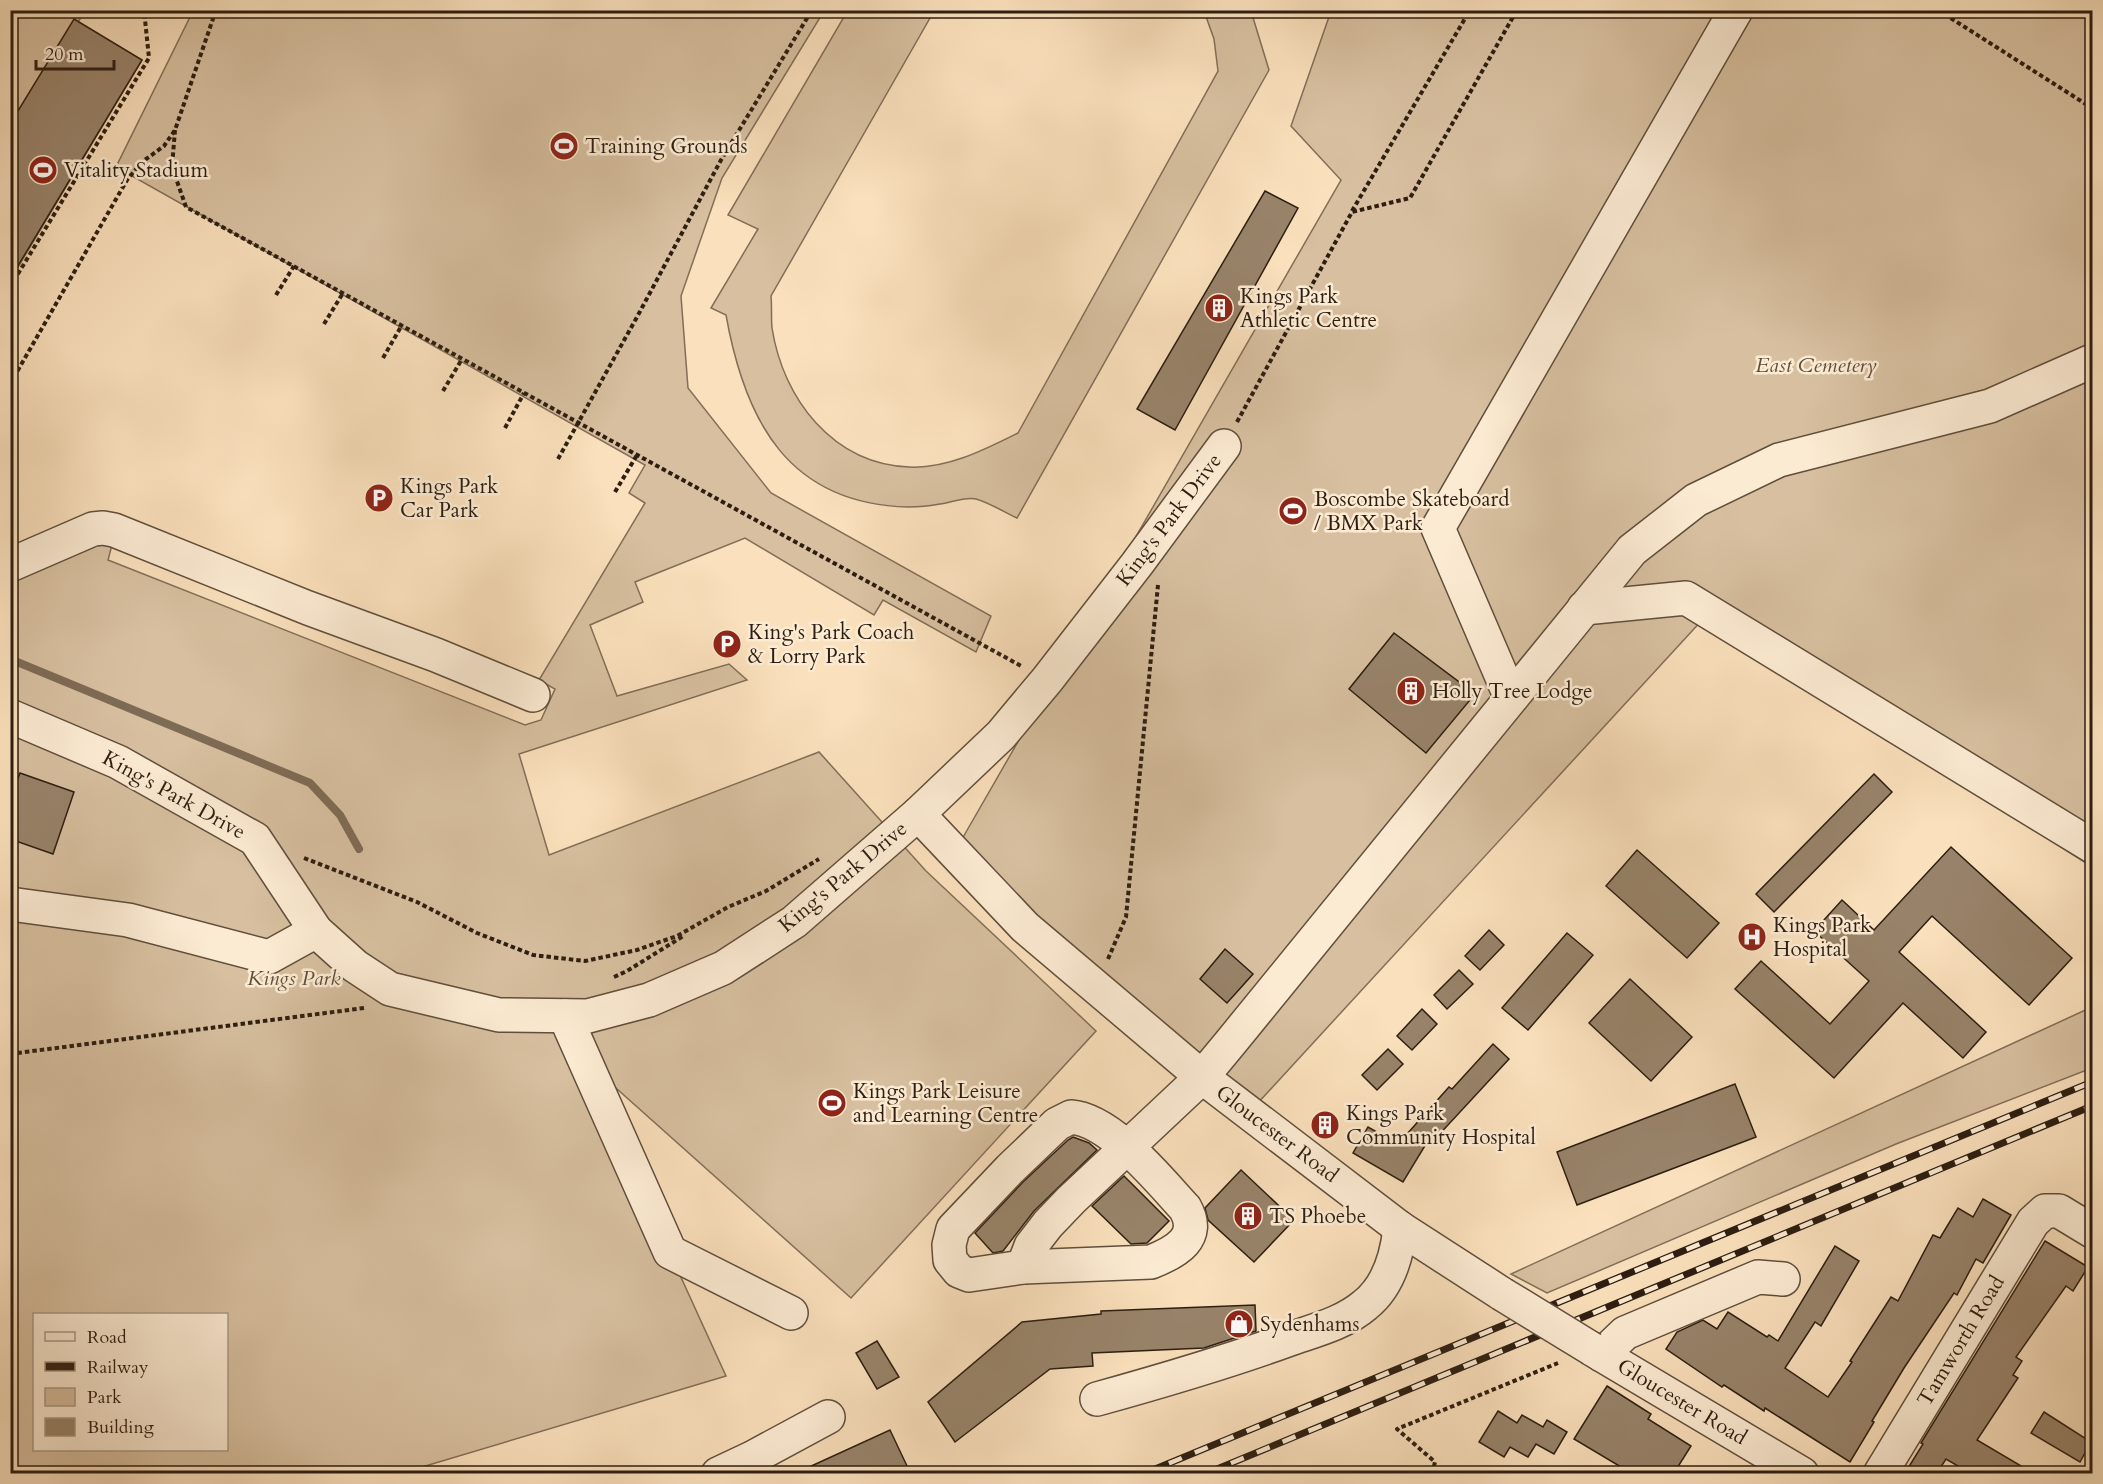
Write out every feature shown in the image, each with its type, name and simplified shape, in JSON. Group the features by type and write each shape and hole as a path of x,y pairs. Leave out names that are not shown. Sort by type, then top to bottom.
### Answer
{"street":[{"path":"1511,698 1438,528 1736,10"},
{"path":"1023,1267 1031,1246 1048,1224 1127,1146 1202,1077 1632,550 1696,500 1779,460 1990,405 2092,361"},
{"name":"King's Park Drive","path":"10,716 118,762 255,839 316,931 355,966 390,989 499,1015 588,1016 649,1000 723,968 794,922 918,814 1001,735 1047,680 1224,446"},
{"path":"10,565 93,529 114,530 533,695"},
{"path":"1584,608 1686,598 2092,846"},
{"name":"Gloucester Road","path":"918,814 1025,927 1202,1077 1400,1228 1597,1352 1802,1473"},
{"path":"10,904 128,920 269,957 316,931"},
{"path":"565,1016 670,1252 791,1313"},
{"path":"1071,1117 1083,1118 1127,1146 1185,1209 1192,1220 1190,1232 1181,1246 1168,1255 1151,1262 1023,1267 969,1275 959,1271 950,1260 949,1245 953,1229 1057,1124 1071,1117"},
{"name":"Tamworth Road","path":"1880,1473 2033,1222 2045,1211 2059,1211 2092,1231"},
{"path":"1097,1399 1185,1373 1337,1322 1366,1305 1384,1284 1393,1267 1400,1228"},
{"path":"1597,1352 1625,1333 1758,1277 1783,1279"},
{"path":"718,1473 752,1458 828,1417"}],"path":[{"path":"10,287 149,58 144,10"},
{"path":"216,10 175,130 172,167 186,207 1047,680"},
{"path":"558,459 721,160 812,10"},
{"path":"1224,446 1352,212 1470,10"},
{"path":"1352,212 1410,198 1517,10"},
{"path":"1938,10 2092,108"},
{"path":"10,384 127,180 142,162 164,146 175,130"},
{"path":"276,295 294,266"},
{"path":"324,324 343,293"},
{"path":"383,358 402,326"},
{"path":"443,391 462,359"},
{"path":"505,428 524,393"},
{"path":"615,492 637,455"},
{"path":"1096,987 1126,917 1159,583"},
{"path":"299,856 417,902 477,933 533,955 585,961 637,950 677,936 728,907 766,891 822,857"},
{"path":"607,980 627,971 728,907"},
{"path":"10,1054 375,1007"},
{"path":"1432,1473 1435,1462 1397,1429 1597,1352"}],"green space":[{"path":"848,10 934,11 771,296 772,328 787,379 800,402 816,423 835,440 857,454 882,463 909,467 951,462 979,452 1018,433 1218,71 1214,39 1204,11 1251,11 1269,70 1017,518 972,498 916,507 867,502 832,491 803,473 779,450 760,422 734,354 726,315 711,308 758,229 728,215"},
{"name":"Vitality Stadium","path":"10,11 85,11 78,22 142,60 11,279"},
{"name":"Kings Park","path":"193,11 824,11 722,178 681,296 688,388 771,493 991,616 976,652 883,600 874,615 745,538 635,582 643,602 590,625 617,696 729,664 747,680 519,754 549,855 819,752 926,871 1096,1031 851,1298 570,1047 622,1148 726,1376 402,1473 11,1473 10,565 93,529 112,545 108,560 525,725 541,720 555,689 539,680 645,503 629,493 645,465 116,167"},
{"name":"East Cemetery","path":"1331,11 2092,11 2092,867 1704,618 1256,1105 1132,1002 958,846 1341,180 1291,126"},
{"path":"2092,1007 2092,1068 1896,1144 1547,1293 1511,1274"}],"building":[{"name":"Vitality Stadium","path":"74,19 142,60 10,279 10,124"},
{"name":"Kings Park Athletic Centre","path":"1265,191 1298,208 1175,430 1137,409"},
{"name":"Holly Tree Lodge","path":"1394,633 1475,694 1426,753 1349,689"},
{"path":"20,773 74,792 53,854 10,839 10,799"},
{"path":"1874,774 1892,792 1774,912 1756,894"},
{"path":"1951,847 2072,958 2029,1005 1932,916 1899,952 1986,1032 1963,1058 1903,1003 1834,1078 1735,989 1761,961 1830,1024 1869,981 1814,931 1842,900 1874,930"},
{"path":"1637,850 1719,923 1687,958 1606,886"},
{"path":"1489,930 1504,945 1480,970 1465,956"},
{"path":"1567,933 1593,955 1528,1030 1502,1008"},
{"path":"1225,949 1253,974 1227,1003 1200,979"},
{"path":"1459,970 1473,984 1447,1009 1434,995"},
{"path":"1630,979 1692,1037 1651,1081 1589,1023"},
{"path":"1422,1009 1437,1024 1412,1050 1397,1036"},
{"path":"1493,1044 1509,1059 1436,1138 1432,1134 1403,1182 1353,1153 1368,1127 1398,1144 1449,1087 1452,1089"},
{"path":"1388,1049 1403,1064 1377,1090 1362,1075"},
{"path":"1735,1084 1756,1137 1577,1205 1557,1152"},
{"path":"1073,1137 1089,1143 1097,1150 1034,1211 1003,1251 993,1253 975,1233 1023,1182"},
{"name":"TS Phoebe","path":"1241,1170 1294,1220 1254,1262 1208,1220 1205,1208"},
{"path":"1124,1176 1169,1221 1147,1243 1131,1244 1092,1206"},
{"path":"1983,1199 2011,1215 1983,1263 1976,1259 1957,1295 1954,1293 1904,1368 1850,1462 1765,1408 1764,1411 1724,1385 1722,1387 1666,1349 1677,1332 1703,1320 1717,1329 1728,1312 1767,1337 1769,1335 1778,1341 1835,1246 1859,1261 1821,1326 1815,1322 1785,1368 1828,1397 1891,1297 1898,1301 1933,1235 1940,1238 1958,1208 1973,1217"},
{"path":"2045,1241 2088,1267 2073,1291 2066,1286 2016,1357 2022,1361 2013,1375 2018,1378 1977,1440 2033,1473 1970,1473 1946,1459 1937,1473 1905,1473 1923,1444 1921,1443"},
{"path":"1255,1305 1256,1331 1204,1348 1092,1353 1093,1366 1050,1369 955,1442 928,1402 1022,1322 1101,1314 1101,1311"},
{"path":"877,1341 899,1377 877,1389 856,1353"},
{"path":"1607,1386 1651,1414 1648,1419 1691,1446 1674,1473 1631,1473 1574,1439"},
{"path":"1498,1411 1517,1423 1522,1415 1543,1427 1547,1420 1567,1432 1554,1454 1536,1444 1528,1457 1510,1447 1504,1457 1479,1442"},
{"path":"2044,1412 2091,1442 2080,1462 2031,1433"},
{"path":"890,1430 908,1468 896,1473 796,1473"}],"waterway":[{"path":"10,659 310,783 340,815 359,849"}],"railway":[{"path":"1143,1474 2092,1082"},
{"path":"1205,1474 2092,1106"}],"place":[{"name":"Training Grounds","path":"564,146"},
{"name":"Vitality Stadium","path":"43,170"},
{"name":"Kings Park Athletic Centre","path":"1219,308"},
{"name":"Kings Park Car Park","path":"379,498"},
{"name":"Boscombe Skateboard / BMX Park","path":"1293,511"},
{"name":"King's Park Coach & Lorry Park","path":"727,644"},
{"name":"Holly Tree Lodge","path":"1411,691"},
{"name":"Kings Park Hospital","path":"1752,937"},
{"name":"Kings Park Leisure and Learning Centre","path":"832,1103"},
{"name":"Kings Park Community Hospital","path":"1325,1125"},
{"name":"TS Phoebe","path":"1248,1216"},
{"name":"Sydenhams","path":"1239,1324"}]}
